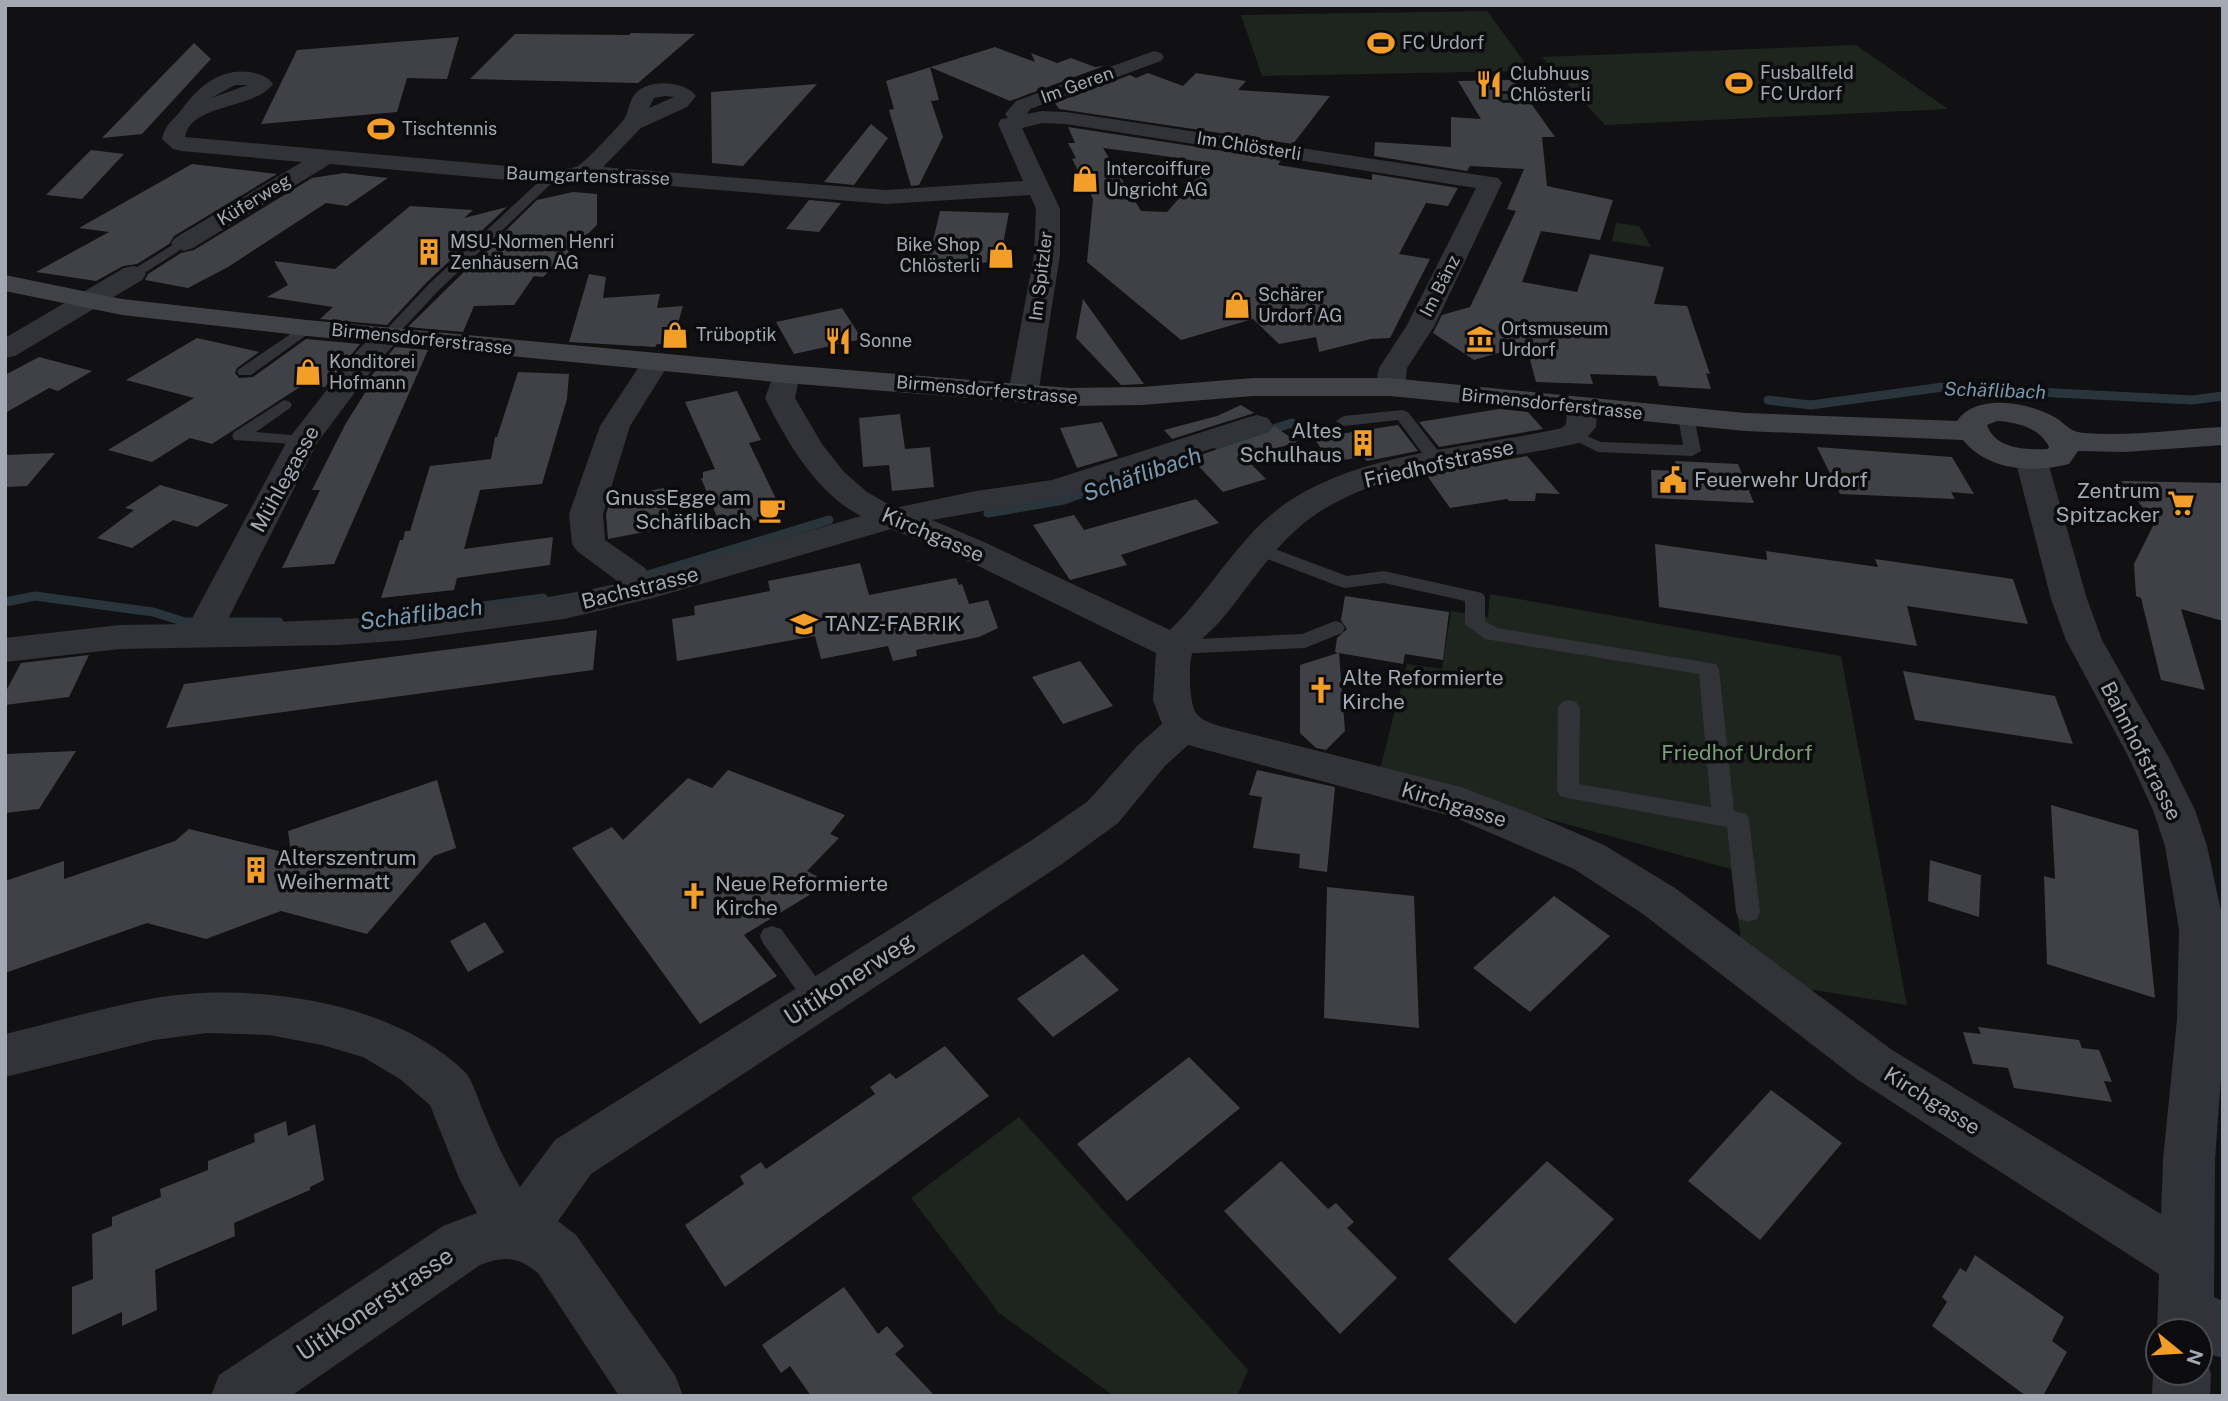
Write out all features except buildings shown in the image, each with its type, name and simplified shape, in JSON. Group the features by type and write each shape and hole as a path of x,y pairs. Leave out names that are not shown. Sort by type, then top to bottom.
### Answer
{"main road":[{"name":"Birmensdorferstrasse","path":"5,284 91,301 307,328 1023,394 1101,398 1253,387 1390,387 1577,422 1686,417 1972,431"},
{"path":"2047,450 2057,433 2039,422 2002,413 1977,417 1971,423 1972,431 1991,448 2047,450 2114,442 2223,436"}],"street":[{"name":"Im Geren","path":"1009,124 1023,105 1154,57"},
{"name":"Baumgartenstrasse","path":"191,113 176,126 173,134 173,139 181,144 324,158 551,177 585,172 886,197 1038,187"},
{"name":"Im Chlösterli","path":"1009,124 1042,117 1066,118 1490,183"},
{"path":"585,172 633,123"},
{"name":"Im Spitzler","path":"1009,124 1048,209 1047,255 1023,394"},
{"name":"Küferweg","path":"179,246 324,158"},
{"name":"Im Bänz","path":"1390,387 1393,368 1421,325 1490,183"},
{"name":"Küferweg","path":"91,301 133,274"},
{"path":"5,350 91,301"},
{"name":"Mühlegasse","path":"207,625 302,441 367,357 388,336"},
{"path":"637,583 589,544 586,514 615,426 656,362"},
{"name":"Kirchgasse","path":"786,374 780,398 816,459 832,480 856,500 888,519 941,534 1102,615 1175,647"},
{"name":"Friedhofstrasse","path":"1175,647 1210,610 1256,548 1286,520 1319,497 1367,478 1577,422"},
{"name":"Bachstrasse","path":"5,650 207,625 338,633 408,628 564,607 637,583 888,519 976,501 1057,489 1257,424"},
{"name":"Bahnhofstrasse","path":"2047,450 2068,599 2084,640 2149,758 2174,810 2186,846 2200,917 2201,1019 2189,1160 2196,1309"},
{"path":"1175,647 1172,689 1175,713 1184,726"},
{"name":"Kirchgasse","path":"1184,726 1211,738 1461,803 1525,828 1600,864 1659,901 2196,1309"},
{"name":"Uitikonerweg","path":"518,1233 573,1157 1047,852 1103,812 1151,756 1184,726"},
{"path":"5,1056 154,1020 208,1013 282,1017 322,1024 377,1040 417,1064 449,1090 485,1178 518,1233 541,1241 557,1254 654,1396"},
{"name":"Uitikonerstrasse","path":"240,1396 462,1245 491,1234 518,1233"}],"lane":[{"path":"1503,97 1570,96"},
{"path":"388,336 434,287 551,177"},
{"name":"Küferweg","path":"133,274 179,246"},
{"path":"245,372 307,328"},
{"path":"284,405 240,436 302,441"},
{"path":"1344,421 1402,415 1436,460"},
{"path":"1256,548 1345,582 1384,577 1475,597 1475,624 1492,634 1709,669 1723,817"},
{"path":"1175,647 1305,641 1335,628"},
{"path":"1569,707 1568,790 1738,820 1748,912"},
{"path":"772,936 818,1000"}],"green space":[{"name":"FC Urdorf","path":"1487,11 1531,71 1262,76 1241,15"},
{"name":"Fusballfeld FC Urdorf","path":"1856,45 1948,109 1605,125 1542,57"},
{"path":"1616,223 1639,226 1651,247 1612,241"},
{"name":"Friedhof Urdorf","path":"1490,594 1841,656 1907,1005 1802,988 1741,940 1731,869 1379,773 1407,664 1442,669 1451,611 1488,617"},
{"path":"1019,1117 1248,1370 1237,1396 1114,1396 999,1313 911,1198"}],"waterway":[{"name":"Schäflibach","path":"1768,400 1811,405 1943,387 2192,400 2223,396"},
{"name":"Schäflibach","path":"1219,446 1292,423"},
{"name":"Schäflibach","path":"988,513 1064,500 1150,468"},
{"name":"Schäflibach","path":"638,578 829,520"},
{"name":"Schäflibach","path":"5,602 35,596 153,612 185,622 279,622"},
{"name":"Schäflibach","path":"438,612 543,598"}],"place":[{"name":"FC Urdorf","path":"1381,43"},
{"name":"Fusballfeld FC Urdorf","path":"1739,83"},
{"name":"Clubhuus Chlösterli","path":"1489,84"},
{"name":"Tischtennis","path":"381,129"},
{"name":"Intercoiffure Ungricht AG","path":"1085,179"},
{"name":"MSU-Normen Henri Zenhäusern AG","path":"429,252"},
{"name":"Bike Shop Chlösterli","path":"1001,255"},
{"name":"Schärer Urdorf AG","path":"1237,305"},
{"name":"Trüboptik","path":"675,335"},
{"name":"Ortsmuseum Urdorf","path":"1480,339"},
{"name":"Sonne","path":"838,341"},
{"name":"Konditorei Hofmann","path":"308,372"},
{"name":"Altes Schulhaus","path":"1363,443"},
{"name":"Feuerwehr Urdorf","path":"1673,480"},
{"name":"Zentrum Spitzacker","path":"2181,503"},
{"name":"GnussEgge am Schäflibach","path":"772,510"},
{"name":"TANZ-FABRIK","path":"804,624"},
{"name":"Alte Reformierte Kirche","path":"1321,690"},
{"name":"Alterszentrum Weihermatt","path":"256,870"},
{"name":"Neue Reformierte Kirche","path":"694,896"}]}
